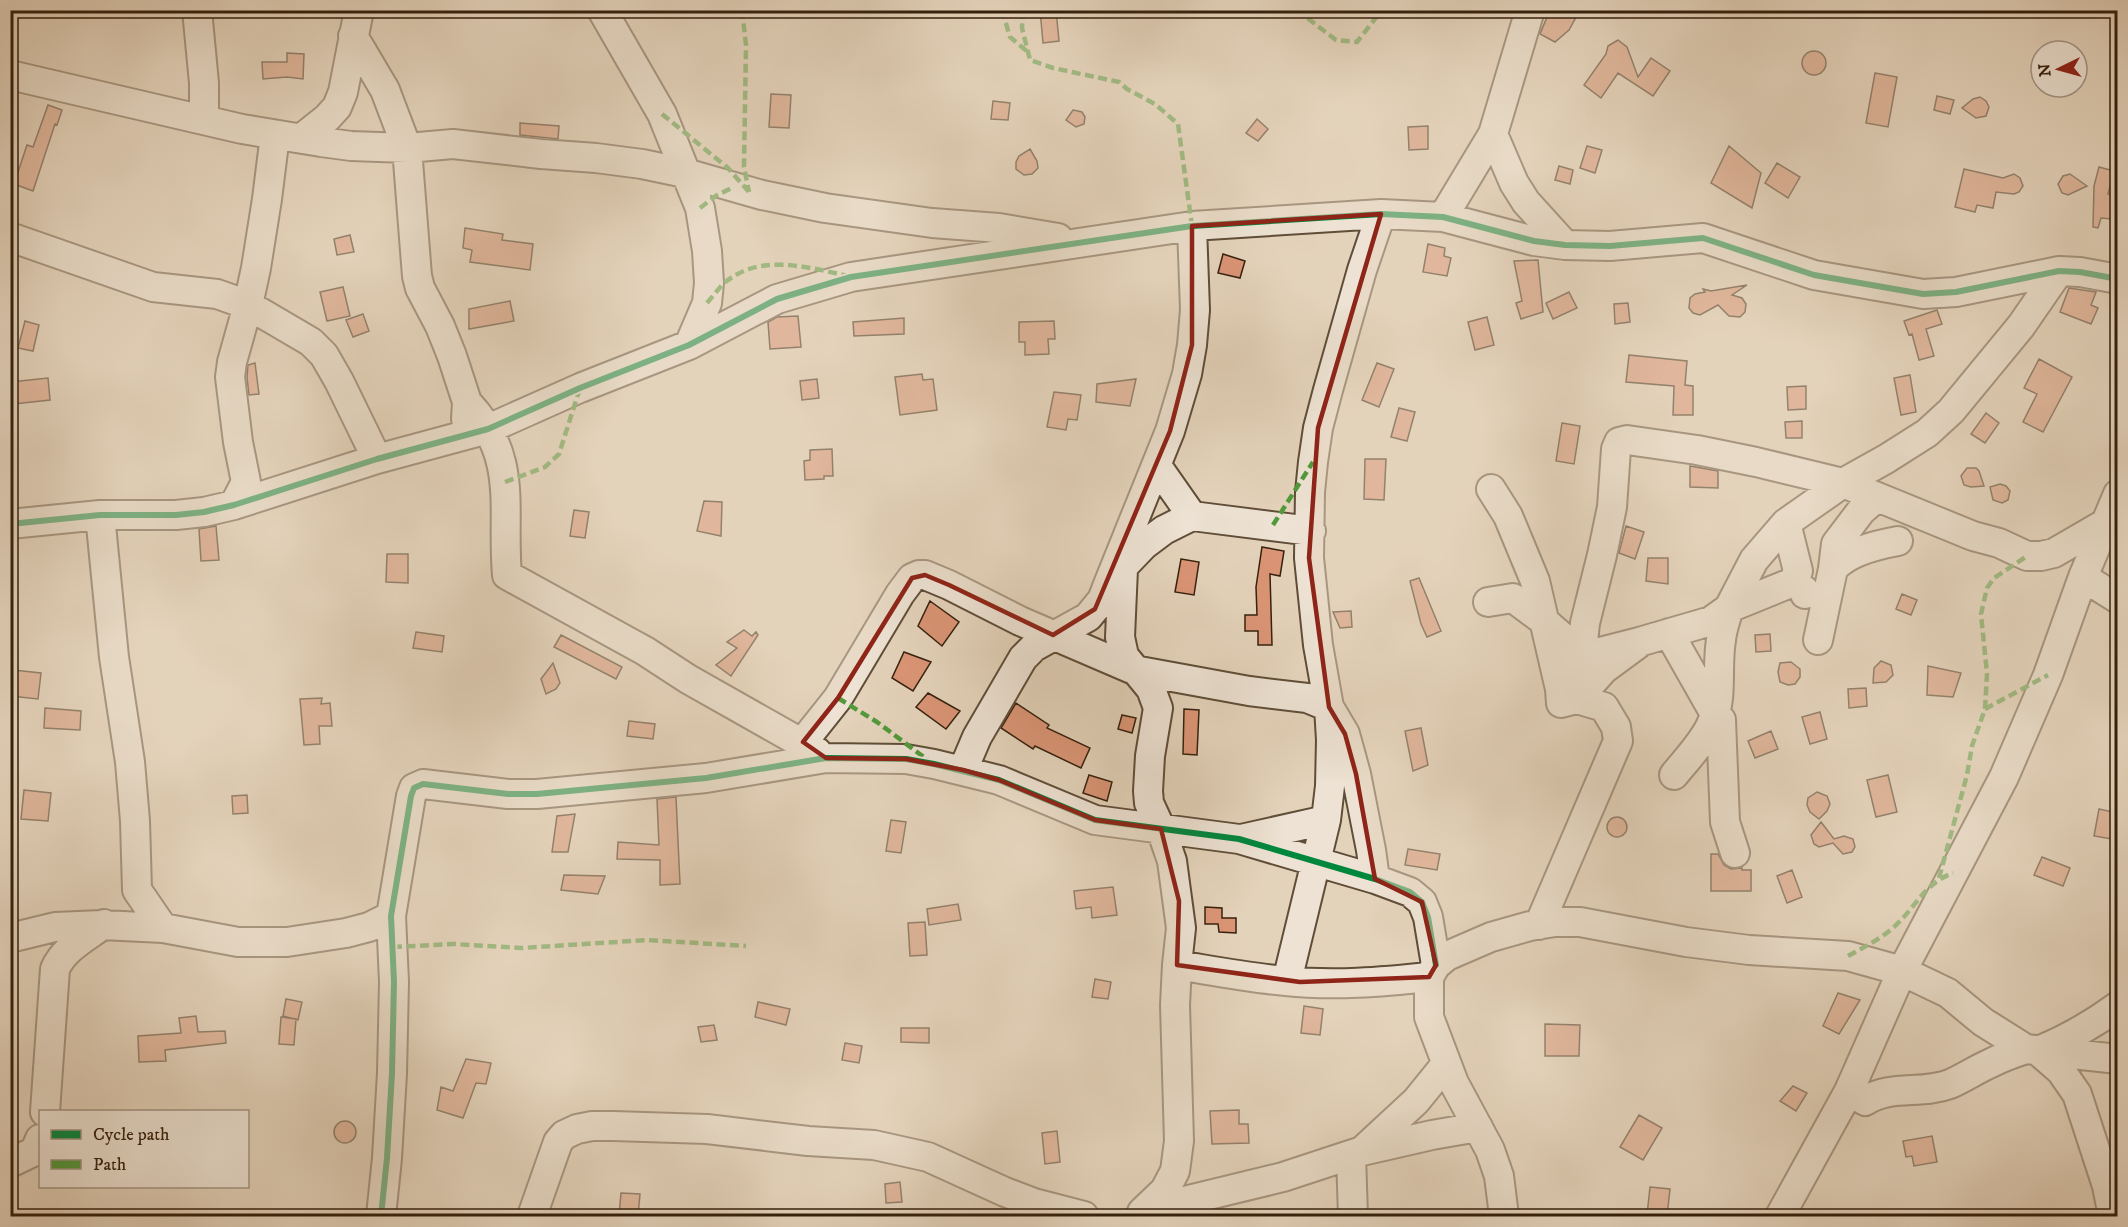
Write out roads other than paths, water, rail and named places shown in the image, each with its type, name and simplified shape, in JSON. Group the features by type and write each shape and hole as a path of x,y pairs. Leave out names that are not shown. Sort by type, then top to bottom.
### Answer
{"street":[{"path":"197,10 204,83 204,120"},
{"path":"603,10 662,114 700,208 707,251 709,283 707,303 690,345"},
{"path":"1443,217 1493,134 1530,10"},
{"path":"234,505 246,482 238,442 230,376 248,305 267,199 288,136 327,118 337,107 343,92 356,23"},
{"path":"356,23 407,148 417,276 420,288 440,326 452,357 475,433 498,451 506,482 507,575 645,651 718,696 803,742 826,758"},
{"path":"10,75 204,120 351,146 407,148 453,144 642,164 685,173 762,195 825,208 932,223 999,228 1083,242"},
{"path":"1493,134 1526,202 1565,246"},
{"path":"1287,981 1326,820 1330,786 1329,707 1318,645 1309,558 1310,492 1318,428 1352,302 1381,214"},
{"path":"10,524 100,515 176,515 204,512 234,505 377,459 475,433 580,388 690,345 777,299 851,277 1192,226 1381,214 1443,217 1534,241 1565,246 1610,246 1703,238 1814,274 1923,294 1956,292 2059,271 2080,272 2118,279"},
{"path":"963,770 977,737 1023,658 1034,647 1053,635 1088,617 1102,600 1116,574 1138,507 1157,466 1178,405 1192,345 1195,310 1192,226"},
{"path":"10,237 153,286 217,294 248,305 311,342 324,355 339,381 377,459"},
{"path":"1674,775 1699,745 1711,726 1719,699 1721,640 1729,608 1754,560 1786,523 1843,483 1886,459 1927,432 1951,411 2021,326 2059,271"},
{"path":"1569,694 1585,648 1583,642 1585,623 1612,507 1616,448 1619,442 1627,440 1697,450 1843,483 2027,556 2054,553 2111,519"},
{"path":"1157,466 1191,516"},
{"path":"1491,489 1508,516 1530,570 1544,621 1569,694"},
{"path":"1784,1215 1849,1091 1902,971 2004,777 2048,675 2083,577 2111,519 2118,494"},
{"path":"1793,582 1804,591 1818,640 1836,544 1861,511 1877,497"},
{"path":"100,515 114,657 130,762 137,890 164,928"},
{"path":"1136,1214 1165,1190 1175,1172 1179,1141 1175,1005 1181,928 1172,861 1161,828 1149,803 1150,756 1158,708 1151,689 1124,656 1120,637 1116,574 1144,545 1164,530 1191,516 1311,531"},
{"path":"1488,602 1513,598 1575,648 1600,652 1711,621 1729,608 1793,582 1798,571 1786,523"},
{"path":"1833,569 1840,561 1878,544 1898,541"},
{"path":"803,742 838,698 900,594 912,578 919,574 924,575 1134,670 1174,679 1307,698 1329,707 1345,734 1356,774 1375,879"},
{"path":"2083,577 2118,599"},
{"path":"1569,694 1655,637"},
{"path":"1655,637 1701,686 1715,714 1721,720 1725,822 1735,853"},
{"path":"1539,925 1618,741 1616,727 1604,707 1569,694"},
{"path":"381,1216 392,1073 394,982 391,916 414,788 423,784 508,794 537,794 706,778 826,758 906,759 963,770 999,780 1095,820 1239,839 1375,879 1410,892 1422,902 1428,917 1432,971 1429,1017 1446,1064 1490,1150 1499,1176 1504,1216"},
{"path":"1239,839 1326,820"},
{"path":"45,1110 55,969 73,946 124,906 137,890"},
{"path":"10,938 54,927 102,925 164,928 238,942 287,942 346,933 369,927 391,916"},
{"path":"1178,965 1287,981 1358,982 1432,971 1447,956 1491,937 1555,922 1580,922 1686,942 1749,950 1848,956 1902,971 1948,993 1983,1022 2032,1050 2061,1071 2077,1094 2107,1186 2113,1216"},
{"path":"1849,1091 1865,1101 1876,1094 1932,1089 1949,1084 1993,1062 2074,1035 2118,1006"},
{"path":"2032,1050 2118,1059"},
{"path":"1353,1216 1356,1153 1416,1101 1446,1064"},
{"path":"532,1216 558,1142 564,1135 592,1126 707,1129 808,1141 874,1145 928,1157 959,1170 1006,1204 1034,1203 1084,1216"},
{"path":"1136,1214 1283,1177 1356,1153 1478,1127"},
{"path":"10,1163 35,1151 39,1141"}]}
